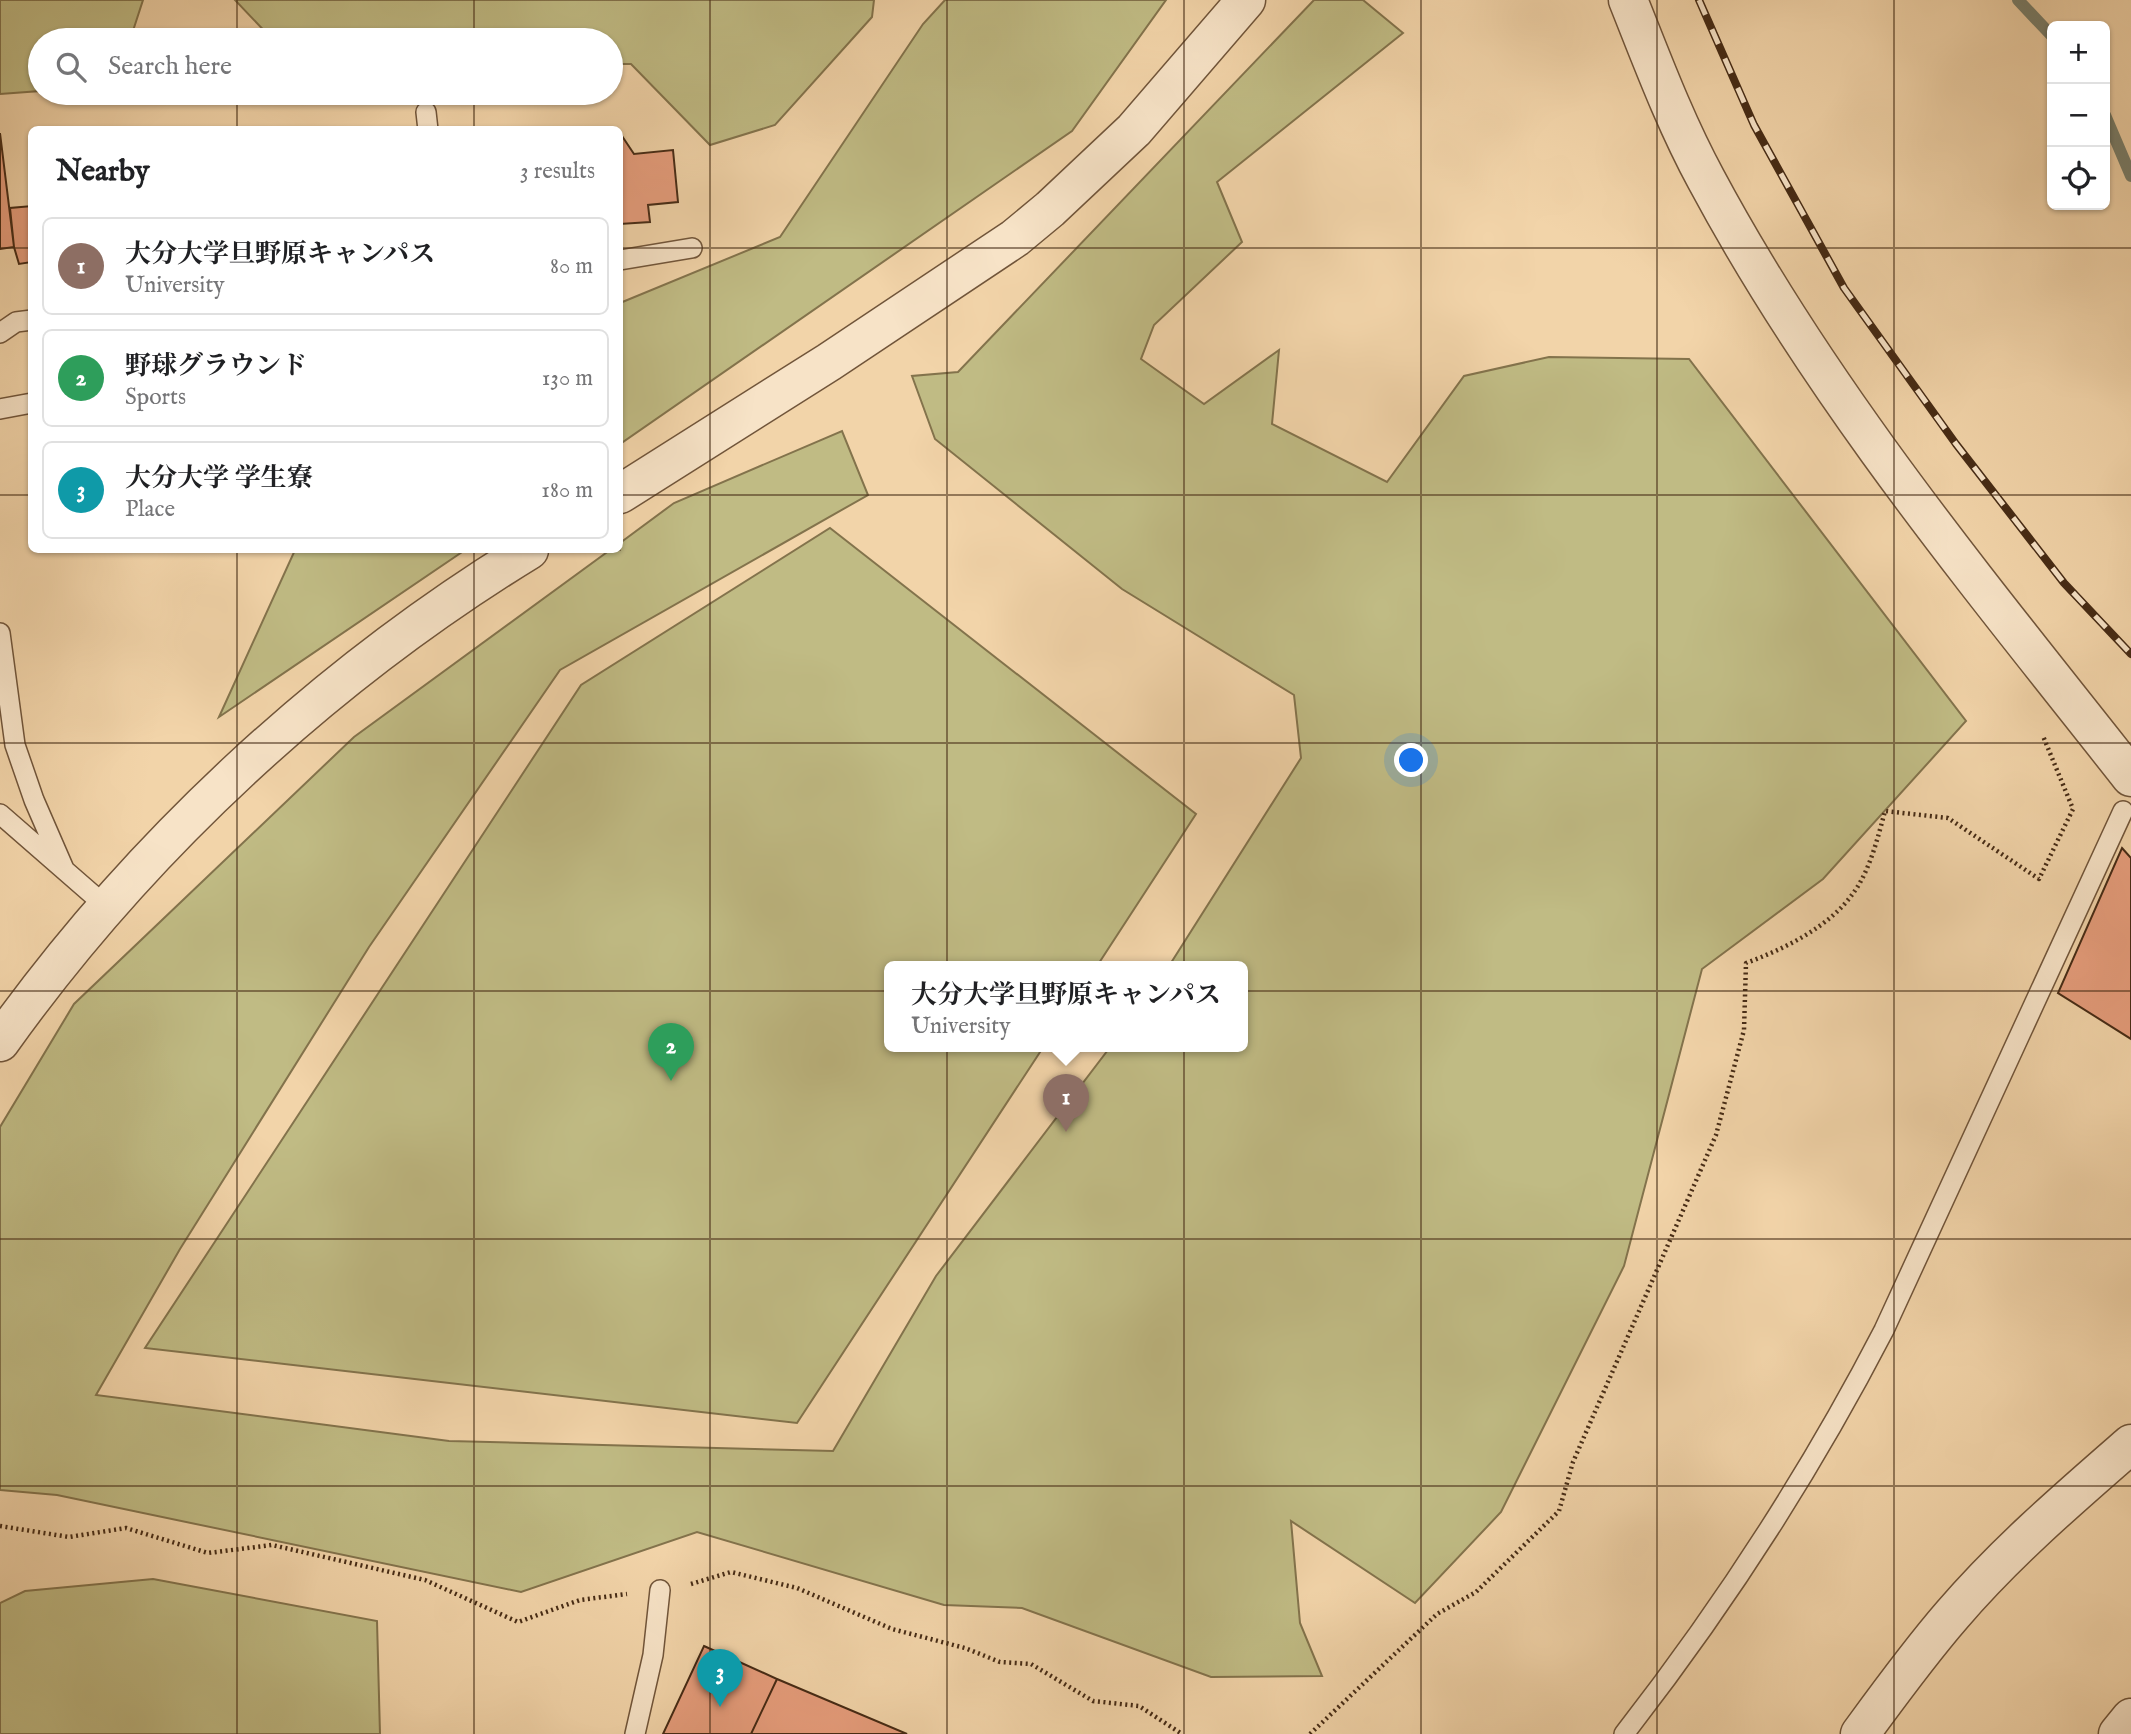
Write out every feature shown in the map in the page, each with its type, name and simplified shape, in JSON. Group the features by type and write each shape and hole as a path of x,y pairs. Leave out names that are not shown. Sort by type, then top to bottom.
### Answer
{"street":[{"path":"623,492 841,355 1015,238 1134,130 1246,0"},
{"path":"1628,0 1705,178 1787,320 1897,480 2127,794"},
{"path":"0,1042 38,989 108,908 206,804 320,701 455,596 524,553"},
{"path":"1860,1734 1913,1662 2001,1562 2131,1444"},
{"path":"2118,1734 2131,1718"}],"lane":[{"path":"623,260 692,248"},
{"path":"0,333 16,322 28,320"},
{"path":"0,409 28,404"},
{"path":"0,634 15,745 34,800 64,869"},
{"path":"1624,1734 1675,1669 1777,1521 1846,1404 1884,1330 2127,794"},
{"path":"0,814 108,908"},
{"path":"635,1734 653,1655 660,1590"}],"path":[{"path":"1310,1734 1437,1614 1476,1592 1559,1511 1573,1462 1716,1135 1744,1030 1746,963 1782,950 1831,916 1854,892 1878,837 1885,811 1948,818 2039,879 2073,809 2039,726"},
{"path":"0,1526 69,1537 126,1528 208,1553 272,1545 425,1580 518,1622 580,1600 660,1590 731,1572 797,1588 892,1629 965,1648 1000,1662 1031,1664 1093,1701 1139,1706 1182,1734"}],"shaded area":[{"path":"0,0 143,0 134,28 28,28 28,92 0,94"},
{"path":"235,0 874,0 872,17 775,125 710,145 631,64 623,64 623,28 262,28"},
{"path":"945,0 1166,0 1072,131 623,442 623,302 780,237 923,24"},
{"path":"1314,0 1363,0 1403,33 1217,182 1242,242 1154,325 1141,359 1204,404 1279,350 1272,424 1387,482 1464,376 1549,357 1689,359 1966,721 1823,879 1702,969 1624,1266 1501,1512 1415,1603 1291,1521 1300,1623 1322,1676 1211,1677 1022,1608 944,1605 697,1532 521,1592 57,1495 0,1490 0,1127 74,1004 354,737 606,553 623,553 623,541 674,503 842,431 868,495 560,670 369,947 180,1249 96,1395 449,1441 833,1451 936,1276 1106,1052 1248,1052 1248,961 1172,961 1301,758 1294,695 1122,589 935,439 912,376 958,372"},
{"path":"830,528 1196,814 1100,961 884,961 884,1052 1040,1052 797,1423 145,1348 581,685"},
{"path":"294,553 461,553 219,717"},
{"path":"153,1579 377,1621 380,1734 0,1734 0,1603 25,1591"}],"building":[{"path":"0,133 14,247 0,249"},
{"path":"623,138 634,154 673,150 678,202 648,205 650,222 623,224"},
{"path":"28,206 28,263 19,264 14,247 10,208"},
{"path":"2122,848 2131,858 2131,1039 2058,993"},
{"path":"704,1646 777,1679 751,1734 663,1734"},
{"path":"777,1679 907,1734 751,1734"}],"waterway":[{"path":"2018,0 2047,31"},
{"path":"2110,127 2131,176"}],"railway":[{"path":"1699,0 1754,125 1844,288 1956,444 2064,583 2131,654"}],"place":[{"name":"野球グラウンド","path":"671,1081"},
{"name":"大分大学旦野原キャンパス","path":"1066,1132"},
{"name":"大分大学 学生寮","path":"720,1707"}]}
